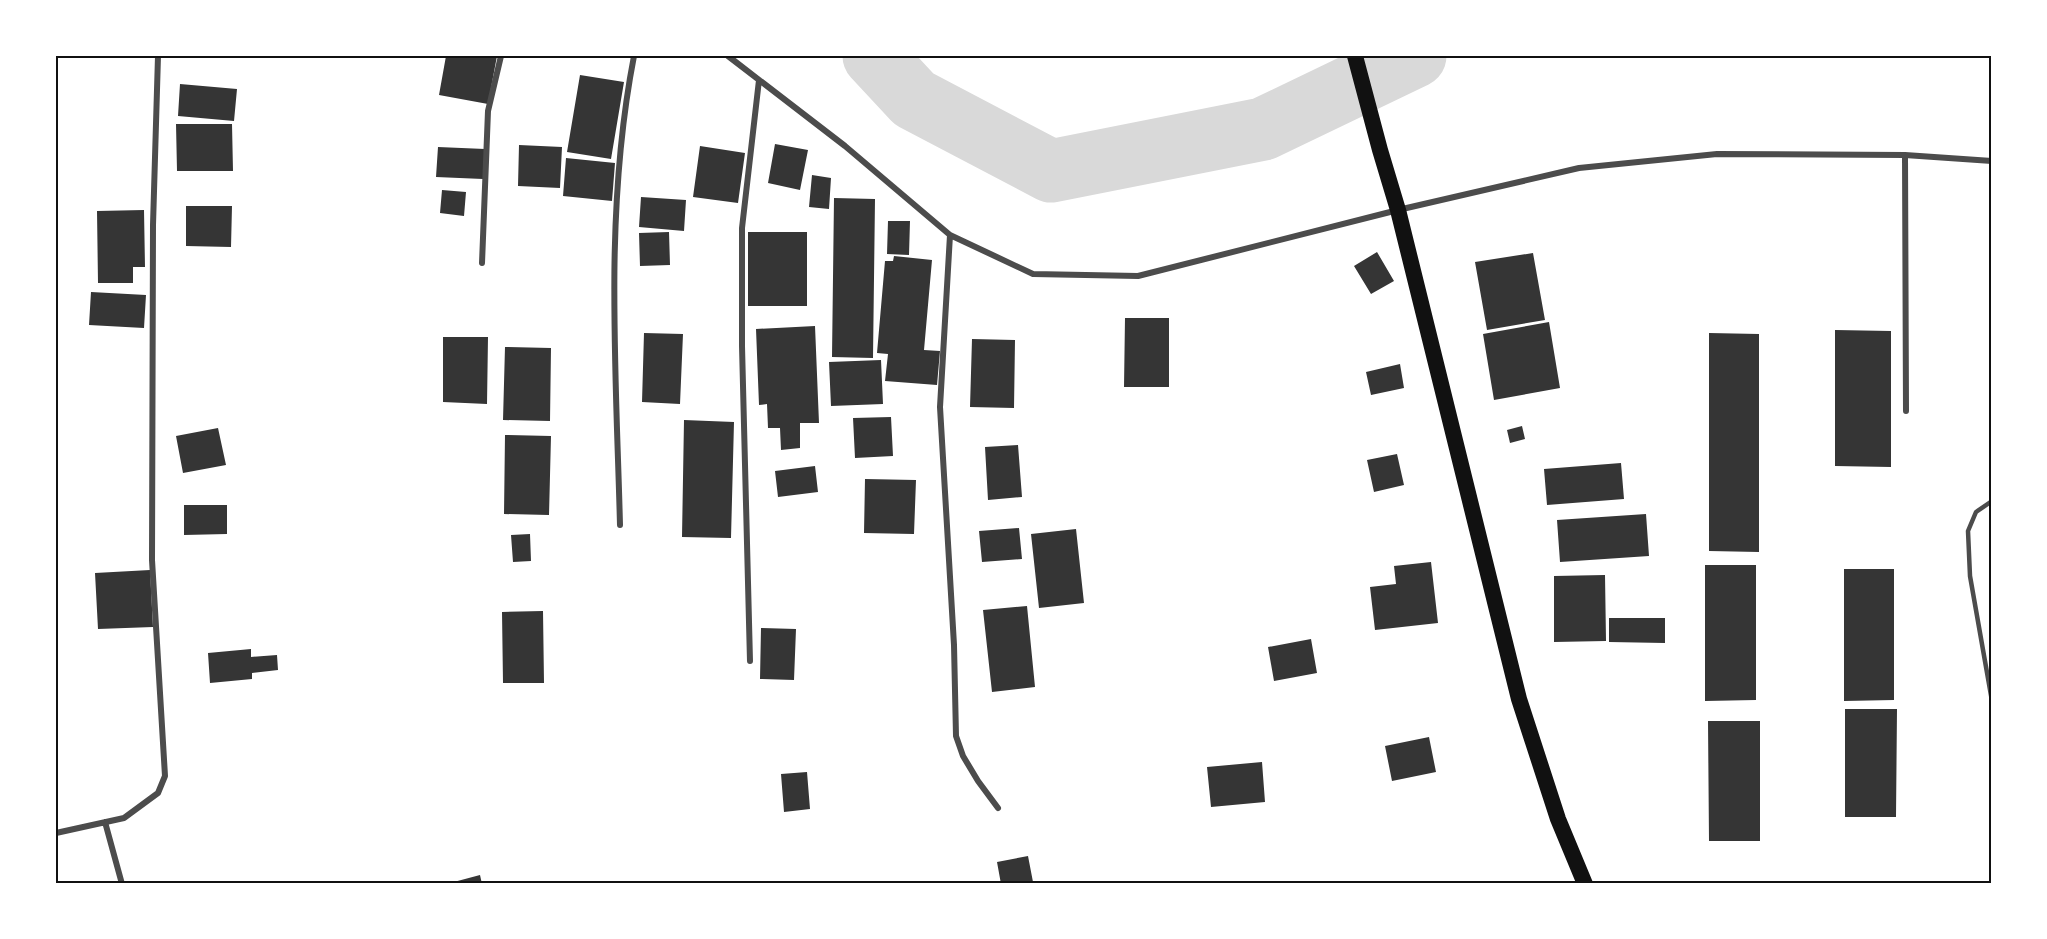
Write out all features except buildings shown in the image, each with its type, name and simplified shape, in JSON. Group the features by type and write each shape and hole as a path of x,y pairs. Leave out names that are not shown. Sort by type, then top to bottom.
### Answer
{"highway":[{"path":"1355,56 1398,210 1519,699 1558,819 1585,884"}],"street":[{"path":"56,833 124,818 158,793 165,776 152,560 153,225 158,56"},
{"path":"482,262 488,111 501,56"},
{"path":"620,525 614,279 617,180 634,56"},
{"path":"728,56 844,146 950,235 1033,274 1138,276 1398,210 1580,168 1717,154 1905,155 1992,161"},
{"path":"750,661 742,346 742,228 759,80"},
{"path":"1905,155 1906,411"},
{"path":"950,235 940,407 954,645 956,736 963,756 998,808"},
{"path":"105,822 122,884"}],"lane":[{"path":"1992,501 1976,512 1968,531 1970,576 1992,701"}],"waterway":[{"path":"874,56 914,99 1051,171 1263,129 1415,56"}]}
